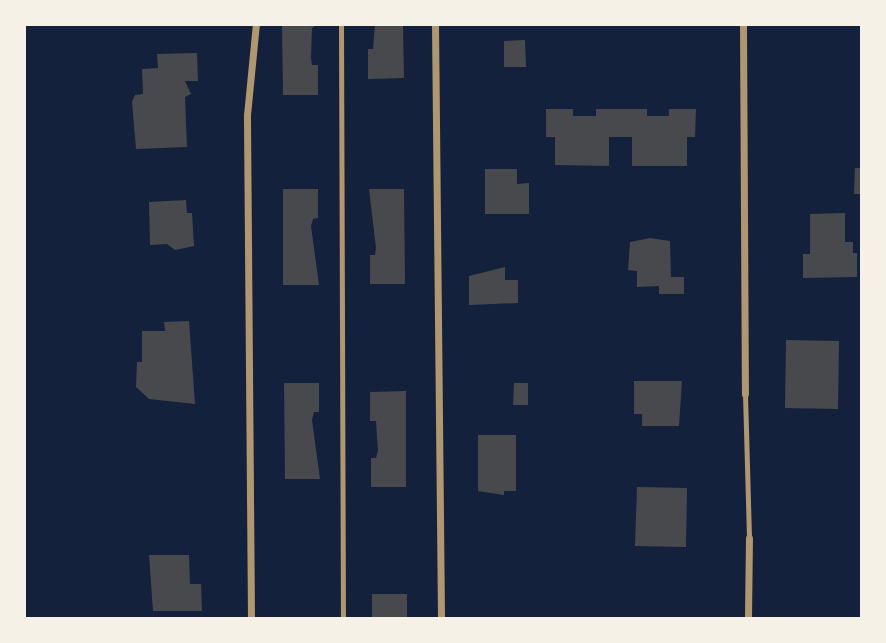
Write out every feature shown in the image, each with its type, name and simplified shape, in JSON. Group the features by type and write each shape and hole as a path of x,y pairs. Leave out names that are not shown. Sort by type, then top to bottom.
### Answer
{"street":[{"path":"251,618 247,115 256,24"},
{"path":"435,24 441,618"},
{"path":"743,24 745,394"},
{"path":"748,618 749,538"}],"lane":[{"path":"341,24 343,618"},
{"path":"745,394 749,538"}],"building":[{"path":"282,24 318,24 312,28 311,58 312,65 318,65 318,95 283,95"},
{"path":"375,24 403,24 404,78 368,79 368,49 373,49"},
{"path":"525,40 526,67 504,67 504,41"},
{"path":"197,53 198,81 185,81 191,94 185,97 187,147 136,149 132,102 135,95 143,94 142,69 158,68 157,54"},
{"path":"546,109 573,109 573,116 596,116 596,109 647,109 647,116 669,116 669,109 696,109 695,137 687,137 687,166 632,166 632,137 609,137 609,166 555,165 555,137 546,137"},
{"path":"855,168 862,168 862,194 854,194"},
{"path":"485,169 517,169 517,184 529,183 529,214 485,214"},
{"path":"283,189 318,189 318,218 313,219 311,226 319,285 283,285"},
{"path":"369,189 404,189 405,284 370,284 370,255 375,255 376,248"},
{"path":"186,200 187,213 192,213 194,246 175,250 167,244 150,245 149,202"},
{"path":"845,213 845,242 853,242 853,253 857,253 857,277 803,278 803,254 810,254 810,214"},
{"path":"650,238 670,241 671,277 684,277 684,294 659,294 659,286 637,287 637,271 628,270 630,242"},
{"path":"505,267 505,280 518,280 518,303 469,305 469,276"},
{"path":"189,321 195,404 149,399 136,387 137,362 142,362 142,331 165,331 164,322"},
{"path":"786,340 839,341 838,409 785,408"},
{"path":"634,381 682,381 679,426 642,426 642,414 634,414"},
{"path":"284,383 319,383 319,412 314,412 312,420 320,479 285,479"},
{"path":"514,383 528,383 528,405 513,405"},
{"path":"406,391 406,487 371,487 371,458 376,458 378,451 376,421 370,421 370,392"},
{"path":"478,435 516,435 516,491 504,491 504,495 478,491"},
{"path":"637,487 687,488 686,547 635,546"},
{"path":"149,555 189,555 190,584 201,584 202,611 153,611"},
{"path":"372,594 407,594 407,618 372,618"}]}
